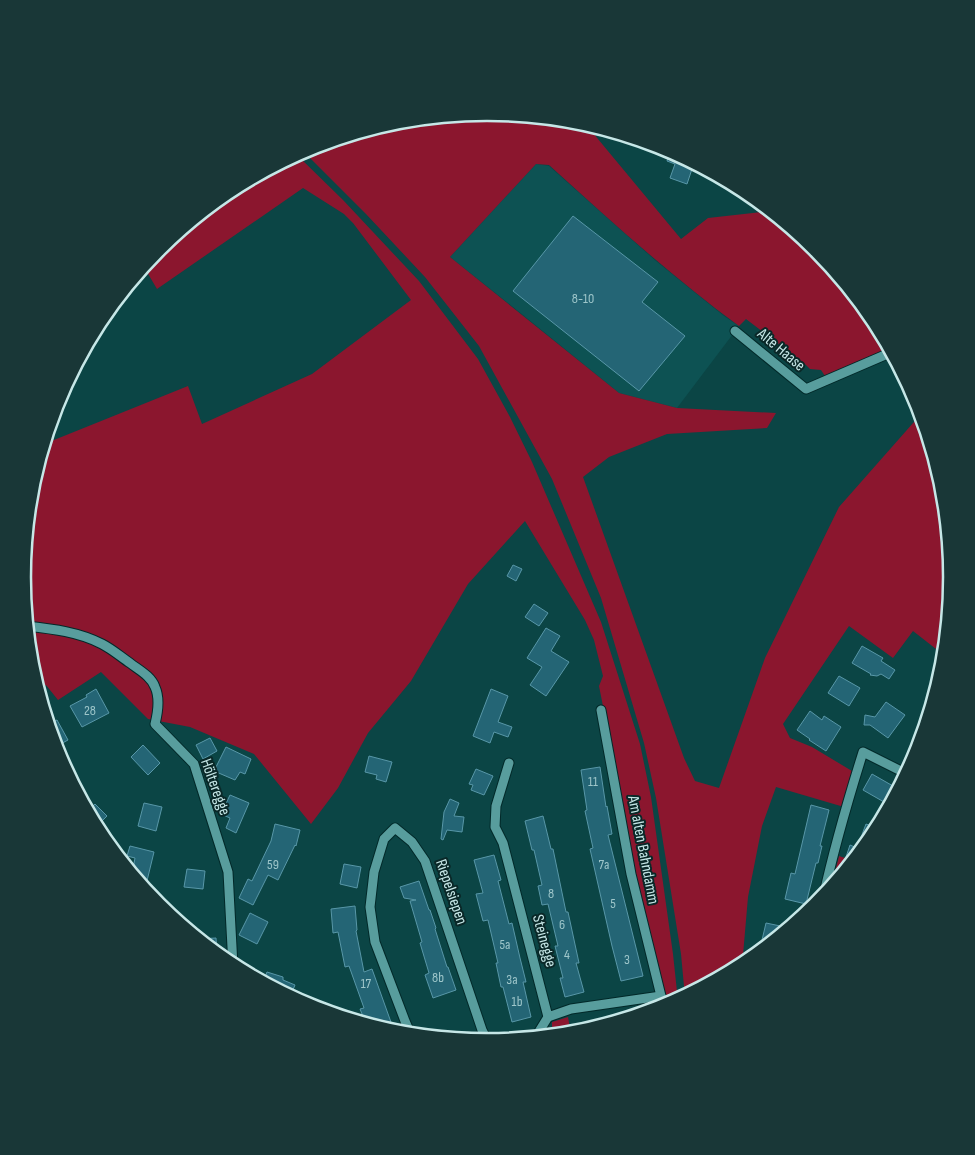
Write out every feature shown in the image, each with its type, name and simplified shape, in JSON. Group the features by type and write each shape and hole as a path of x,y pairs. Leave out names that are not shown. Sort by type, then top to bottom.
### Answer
{"street":[{"name":"Alte Haase","path":"735,331 806,389 886,355"},
{"name":"Hölteregge","path":"34,627 78,635 102,644 145,674 154,684 157,692 158,712 155,724 194,764 228,872 232,956"},
{"name":"Am alten Bahndamm","path":"601,710 632,874 661,1000"},
{"path":"826,883 863,752 901,771"},
{"name":"Steinegge","path":"509,764 500,788 496,806 495,827 503,843 548,1017"},
{"name":"Riepelsiepen","path":"407,1027 374,942 370,907 374,872 384,839 396,828 412,842 425,861 484,1034"},
{"path":"539,1031 548,1017 571,1009 660,996"}],"shaded area":[{"path":"458,122 517,122 547,125 594,134 681,239 708,218 760,212 788,234 831,277 867,324 883,349 825,376 821,370 810,369 746,319 739,326 714,307 642,248 549,165 536,164 450,257 619,393 677,408 776,413 767,428 667,434 609,457 583,477 684,758 695,781 719,788 765,658 839,507 916,420 935,488 943,548 943,607 938,650 913,631 893,658 849,626 783,724 790,738 812,747 852,771 844,807 776,787 762,826 748,897 743,955 716,973 684,989 681,954 656,798 644,743 601,598 552,479 479,346 425,277 310,158 341,145 398,130"},
{"path":"303,161 343,200 419,281 478,359 532,462 601,622 640,744 651,797 677,992 663,999 629,857 614,762 599,686 603,676 594,640 585,620 525,521 468,584 411,681 368,733 338,788 311,824 254,754 190,727 148,719 101,672 58,700 46,685 45,686 35,637 31,578 35,518 40,488 52,441 188,386 202,424 312,374 411,300 353,223 344,214 303,188 157,289 148,273 187,234 234,198 259,182"},
{"path":"536,164 549,166 656,261 739,326 677,408 619,393 450,257"},
{"path":"839,856 846,858 835,873"},
{"path":"568,1017 570,1026 552,1029 552,1022"}],"building":[{"path":"668,159 692,169 687,184 670,178 675,164 667,161"},
{"path":"573,216 658,282 642,302 685,336 639,391 513,291"},
{"path":"513,565 522,569 516,581 507,576"},
{"path":"534,604 548,613 539,626 525,617"},
{"path":"546,628 560,636 551,651 569,662 546,696 530,685 542,667 527,658"},
{"path":"862,646 883,658 881,661 895,670 889,679 881,674 877,676 870,675 852,663"},
{"path":"839,676 860,688 849,706 828,693"},
{"path":"96,689 109,713 82,727 70,706 87,697 86,695"},
{"path":"491,689 508,696 498,722 512,727 508,737 494,732 490,743 473,736"},
{"path":"886,702 905,715 888,738 870,725 864,725 865,715 875,717"},
{"path":"810,711 822,720 824,716 841,727 826,751 797,730"},
{"path":"57,720 68,740 62,743 54,721"},
{"path":"210,738 217,751 203,759 196,745"},
{"path":"143,745 160,763 148,775 131,757"},
{"path":"226,747 251,759 245,774 240,772 235,780 214,771"},
{"path":"369,756 392,762 386,782 376,779 377,775 365,772"},
{"path":"600,767 612,834 608,835 643,976 621,981 590,849 593,848 585,811 587,810 581,770"},
{"path":"476,769 493,776 484,795 471,790 473,785 469,784"},
{"path":"872,774 893,786 884,802 863,790"},
{"path":"230,795 249,803 236,833 226,828 230,818 221,814"},
{"path":"450,799 459,803 454,816 464,817 462,832 447,830 443,840 441,839 444,812"},
{"path":"144,803 162,807 156,831 138,826"},
{"path":"95,804 107,816 102,821 92,807"},
{"path":"811,805 829,810 818,863 816,863 806,904 785,899 791,873 795,874"},
{"path":"543,816 551,849 553,849 566,912 568,912 579,963 576,963 584,992 565,997 560,978 563,978 555,946 558,946 548,904 542,905 538,886 542,885 525,821"},
{"path":"275,824 300,830 296,846 278,880 268,875 253,905 239,898 248,879 252,881 271,841"},
{"path":"866,824 870,826 867,831 860,841"},
{"path":"850,845 855,847 847,857 846,857"},
{"path":"130,846 154,852 147,881 134,865 135,858 127,856"},
{"path":"494,855 501,880 498,881 509,924 512,923 526,982 523,982 531,1017 512,1022 503,987 501,987 496,963 498,963 488,920 483,921 476,894 483,893 474,860"},
{"path":"344,864 361,867 357,888 340,884"},
{"path":"187,869 205,871 203,889 184,887"},
{"path":"419,881 456,990 433,998 425,975 429,973 410,901 416,900 404,898 400,887"},
{"path":"355,906 356,931 364,972 372,969 391,1023 363,1016 360,1009 364,1008 349,966 345,967 338,932 333,933 331,909"},
{"path":"250,913 268,922 257,944 239,935"},
{"path":"766,923 781,926 765,939 762,941"},
{"path":"216,938 216,944 210,939"},
{"path":"267,972 283,977 283,980 295,985 293,990 265,976"}]}
